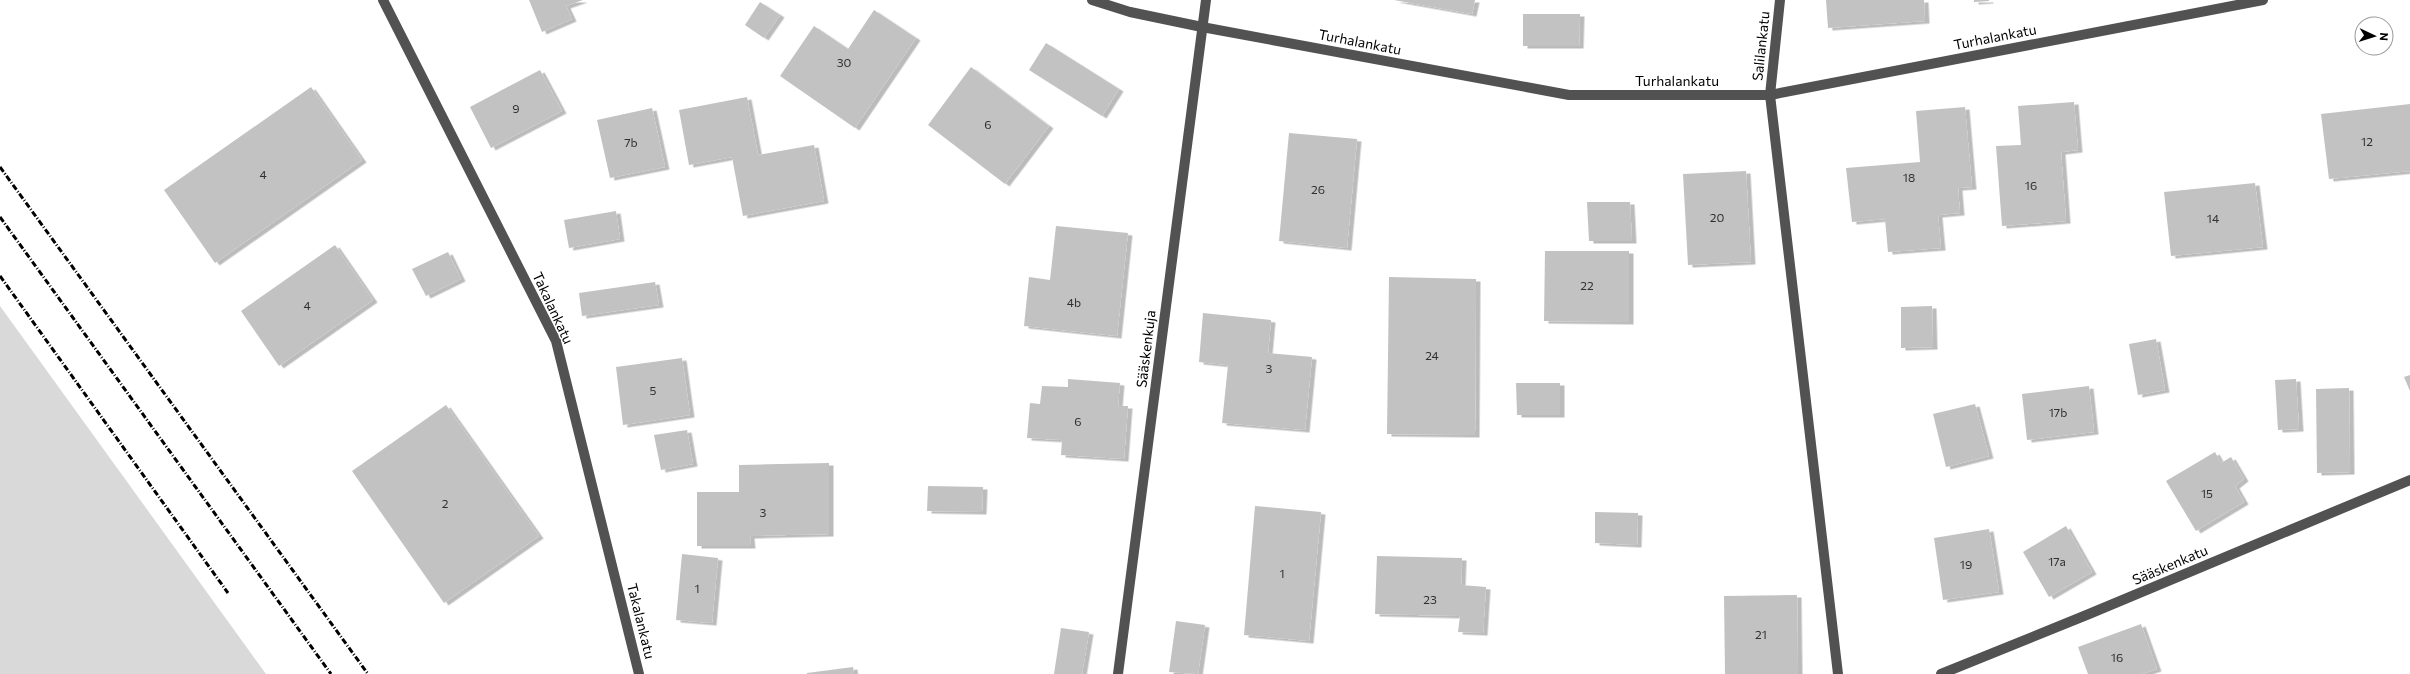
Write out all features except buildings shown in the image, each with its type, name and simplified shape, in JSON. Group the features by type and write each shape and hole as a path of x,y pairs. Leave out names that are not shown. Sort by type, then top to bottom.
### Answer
{"street":[{"name":"Takalankatu","path":"383,0 556,341 640,674"},
{"name":"Turhalankatu","path":"1092,0 1130,12 1202,27 1569,95 1770,95 2263,0"},
{"name":"Sääskenkuja","path":"1118,674 1206,0"},
{"name":"Salilankatu","path":"1780,0 1770,95 1838,674"},
{"name":"Sääskenkatu","path":"1941,674 2090,614 2410,480"}],"shaded area":[{"path":"0,306 266,674 0,674"}],"railway":[{"path":"0,167 368,674"},
{"path":"0,217 331,674"},
{"path":"0,276 228,593"}]}
